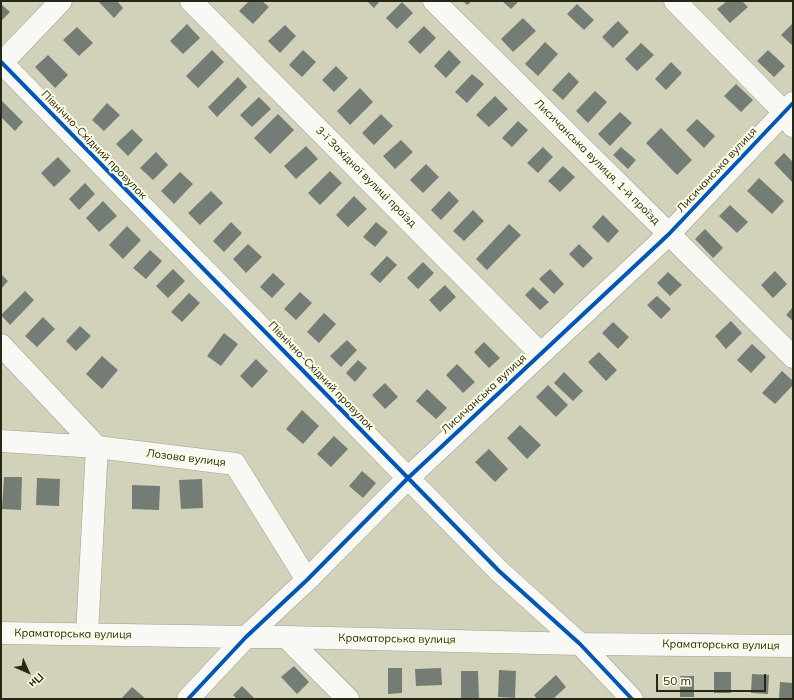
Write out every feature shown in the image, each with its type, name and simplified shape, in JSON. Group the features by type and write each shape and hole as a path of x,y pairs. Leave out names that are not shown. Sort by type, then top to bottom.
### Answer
{"street":[{"path":"1,63 61,1"},
{"name":"3-ї Західної вулиці проїзд","path":"191,1 540,353"},
{"name":"Лисичанська вулиця, 1-й проїзд","path":"434,1 669,234 792,353"},
{"path":"675,1 790,114"},
{"name":"Північно-Східний провулок","path":"1,63 499,571 580,644 632,699"},
{"name":"Лисичанська вулиця","path":"188,699 246,637 307,580 408,478 669,234 790,114"},
{"path":"1,345 97,447 87,634"},
{"name":"Лозова вулиця","path":"1,442 97,447 234,464 307,580"},
{"name":"Краматорська вулиця","path":"1,633 286,637 580,644 793,646"},
{"path":"286,637 348,699"}],"building":[{"path":"117,1 123,8 114,18 99,2"},
{"path":"249,1 262,1 269,7 253,24 239,11"},
{"path":"367,1 380,1 374,8"},
{"path":"463,1 472,1 467,5"},
{"path":"502,1 519,1 511,9"},
{"path":"727,1 742,1 748,7 730,23 717,9"},
{"path":"402,2 413,13 397,29 386,18"},
{"path":"1,4 10,12 1,21"},
{"path":"577,4 594,20 584,30 567,14"},
{"path":"523,18 536,31 513,52 501,39"},
{"path":"618,21 629,32 613,48 602,37"},
{"path":"793,23 793,46 781,35"},
{"path":"187,24 200,38 183,54 170,41"},
{"path":"285,25 296,36 280,53 268,41"},
{"path":"424,26 436,38 420,54 408,42"},
{"path":"77,27 93,43 79,56 63,40"},
{"path":"545,42 558,54 538,76 525,64"},
{"path":"641,43 654,55 637,71 625,59"},
{"path":"212,50 224,62 198,88 186,76"},
{"path":"303,50 316,62 302,77 289,65"},
{"path":"449,50 461,62 446,78 434,66"},
{"path":"768,50 785,66 774,77 757,61"},
{"path":"48,55 68,75 55,88 35,67"},
{"path":"671,62 682,73 666,90 655,79"},
{"path":"336,66 348,78 334,92 322,80"},
{"path":"569,72 579,82 563,100 552,90"},
{"path":"472,74 484,84 467,103 455,92"},
{"path":"238,77 247,87 217,117 208,107"},
{"path":"736,84 753,100 741,112 724,96"},
{"path":"360,88 373,102 350,125 337,111"},
{"path":"595,91 607,102 588,123 576,111"},
{"path":"495,96 508,109 489,127 476,115"},
{"path":"259,97 271,109 252,127 240,115"},
{"path":"1,100 23,122 15,131 1,117"},
{"path":"107,103 120,115 104,131 92,120"},
{"path":"620,112 632,123 610,146 598,134"},
{"path":"278,114 294,130 270,154 254,138"},
{"path":"381,114 393,126 374,145 362,133"},
{"path":"697,119 715,136 704,148 686,130"},
{"path":"518,121 528,130 512,147 502,138"},
{"path":"661,128 692,160 677,175 646,143"},
{"path":"132,129 143,140 128,156 116,144"},
{"path":"401,140 413,152 395,169 383,156"},
{"path":"306,146 318,159 296,179 284,166"},
{"path":"543,147 553,157 538,173 527,163"},
{"path":"621,147 636,160 628,169 613,155"},
{"path":"156,152 168,165 153,180 140,168"},
{"path":"784,153 793,162 792,182 774,163"},
{"path":"58,157 71,171 54,187 41,173"},
{"path":"426,164 439,177 423,193 410,180"},
{"path":"563,166 575,177 560,192 548,181"},
{"path":"330,171 342,183 320,205 308,193"},
{"path":"180,172 193,184 174,204 161,191"},
{"path":"759,178 784,201 772,214 747,191"},
{"path":"85,183 95,194 79,210 69,199"},
{"path":"211,191 223,203 200,225 188,213"},
{"path":"449,191 459,201 441,220 431,210"},
{"path":"354,196 367,209 348,227 336,215"},
{"path":"103,201 117,216 99,232 86,218"},
{"path":"730,205 748,222 737,233 719,216"},
{"path":"473,210 484,221 464,241 453,231"},
{"path":"603,215 619,231 608,243 592,227"},
{"path":"231,222 242,233 224,252 213,241"},
{"path":"376,222 388,232 375,247 363,237"},
{"path":"509,224 521,235 487,270 476,259"},
{"path":"127,226 141,240 123,259 109,245"},
{"path":"705,229 723,248 713,258 695,239"},
{"path":"248,244 262,257 246,273 233,259"},
{"path":"579,244 593,258 583,268 569,254"},
{"path":"150,250 162,261 146,279 133,268"},
{"path":"387,256 397,265 380,283 370,274"},
{"path":"423,262 434,273 418,289 407,278"},
{"path":"173,269 185,281 168,298 156,286"},
{"path":"550,269 564,284 554,294 539,279"},
{"path":"775,271 787,284 773,298 761,285"},
{"path":"668,272 682,285 670,296 657,283"},
{"path":"273,273 285,284 272,298 260,287"},
{"path":"1,274 8,281 1,289"},
{"path":"445,285 456,297 440,312 429,300"},
{"path":"533,287 549,302 540,310 525,295"},
{"path":"25,291 34,300 10,325 1,315"},
{"path":"300,292 312,303 296,320 284,309"},
{"path":"189,293 200,303 182,322 171,312"},
{"path":"657,296 671,309 661,319 647,305"},
{"path":"793,307 793,321 786,315"},
{"path":"324,313 336,324 319,343 307,332"},
{"path":"43,317 55,329 37,347 25,336"},
{"path":"731,321 742,333 726,349 715,336"},
{"path":"613,322 629,337 618,349 602,333"},
{"path":"80,326 91,336 76,351 66,341"},
{"path":"224,333 238,344 221,366 207,356"},
{"path":"347,340 357,350 341,367 330,356"},
{"path":"484,342 500,358 489,368 474,352"},
{"path":"752,344 766,357 751,373 737,360"},
{"path":"599,352 617,370 606,381 588,362"},
{"path":"102,356 118,370 102,389 86,374"},
{"path":"256,359 268,371 252,388 240,376"},
{"path":"358,360 367,368 355,382 346,373"},
{"path":"457,364 475,382 463,393 446,375"},
{"path":"782,371 793,381 793,385 775,404 762,393"},
{"path":"564,372 583,391 573,401 554,383"},
{"path":"385,383 398,397 385,409 372,395"},
{"path":"548,385 568,405 556,417 536,397"},
{"path":"427,389 447,408 436,419 416,401"},
{"path":"302,410 319,426 303,444 286,429"},
{"path":"520,425 541,445 527,459 507,438"},
{"path":"334,436 348,449 331,467 317,454"},
{"path":"489,449 508,469 495,482 475,462"},
{"path":"362,471 376,483 363,498 349,486"},
{"path":"4,477 22,477 21,510 2,509"},
{"path":"37,478 60,479 59,506 36,505"},
{"path":"202,479 203,508 181,509 179,480"},
{"path":"132,485 160,486 159,510 132,509"},
{"path":"294,666 309,682 297,694 281,677"},
{"path":"388,668 402,668 402,693 388,694"},
{"path":"441,668 442,685 416,686 415,669"},
{"path":"499,670 516,671 515,698 498,697"},
{"path":"461,671 478,671 479,699 461,699"},
{"path":"714,672 731,672 731,693 714,693"},
{"path":"752,674 769,675 768,694 751,693"},
{"path":"556,675 566,687 553,699 537,699 534,695"},
{"path":"680,676 694,676 694,697 680,697"},
{"path":"780,682 793,683 793,699 779,699"},
{"path":"242,686 255,699 237,699 233,695"},
{"path":"132,687 146,699 121,699"}],"cycle path":[{"path":"1,62 499,571 580,644 632,699"},
{"path":"188,699 246,637 307,580 408,478 669,234 793,103"}]}
